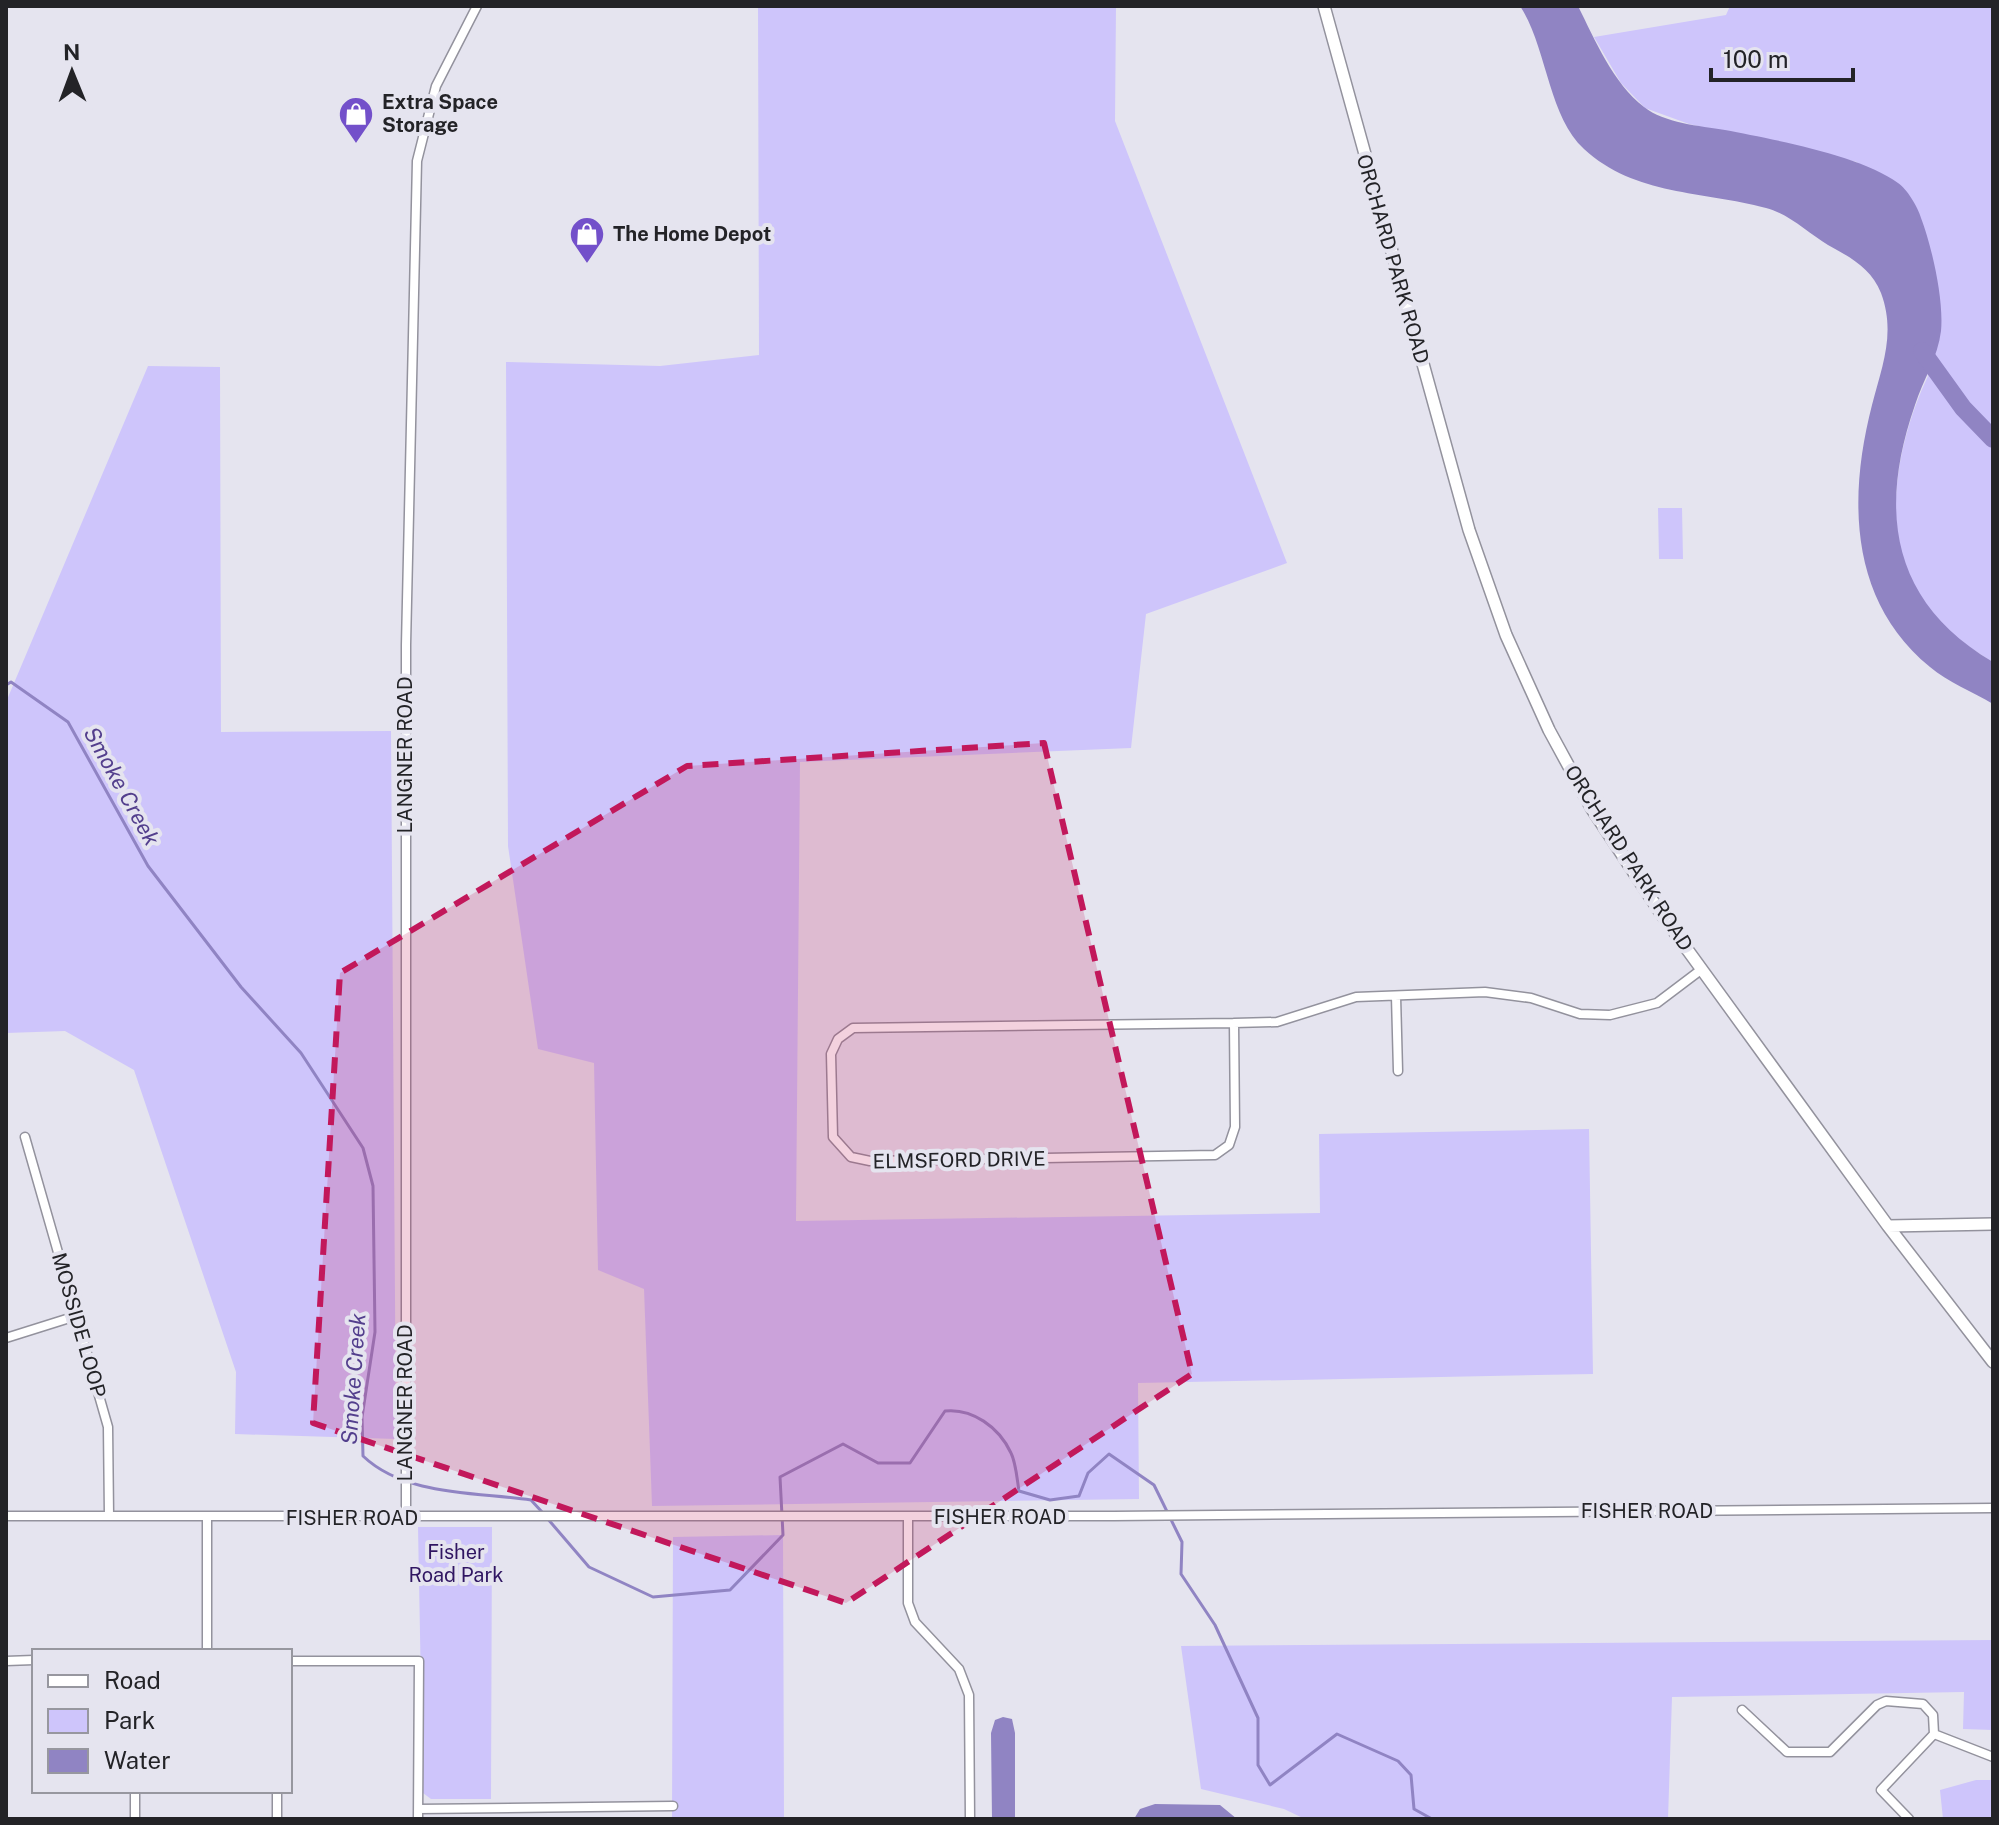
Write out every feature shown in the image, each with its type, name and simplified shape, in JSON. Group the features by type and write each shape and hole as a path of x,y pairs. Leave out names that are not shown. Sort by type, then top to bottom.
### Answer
{"main road":[{"name":"ORCHARD PARK ROAD","path":"1324,6 1469,530 1506,635 1577,783 1660,912 1888,1226 1993,1362"},
{"path":"1888,1226 1993,1224"}],"street":[{"name":"LANGNER ROAD","path":"406,1518 406,659 417,161 436,86 477,6"},
{"name":"ELMSFORD DRIVE","path":"1234,1023 1235,1127 1229,1145 1215,1155 870,1161 851,1157 833,1137 831,1054 838,1039 853,1028 1277,1022 1341,1000 1508,993 1580,1014 1610,1015 1657,1003 1702,969"},
{"path":"1396,996 1398,1071"},
{"name":"MOSSIDE LOOP","path":"25,1137 108,1427 109,1516"},
{"path":"6,1338 76,1316"},
{"name":"FISHER ROAD","path":"6,1516 764,1518 1993,1508"},
{"path":"207,1517 207,1649"},
{"path":"908,1517 908,1603 915,1622 959,1669 969,1695 970,1819"},
{"path":"6,1661 32,1660"},
{"path":"292,1661 419,1661 418,1814 673,1806"},
{"path":"1742,1710 1787,1752 1830,1752 1877,1705 1886,1701 1923,1704 1933,1715 1934,1734 1881,1790 1909,1819"},
{"path":"1934,1734 1993,1757"},
{"path":"135,1793 135,1819"},
{"path":"277,1793 277,1819"},
{"path":"560,1808 560,1819"}],"highlighted area":[{"path":"1044,743 1192,1374 846,1603 313,1423 340,973 687,766"}],"green space":[{"path":"758,6 1116,6 1115,121 1287,563 1146,614 1131,748 800,762 796,1221 1320,1213 1319,1134 1589,1129 1593,1374 1138,1383 1139,1499 652,1506 644,1289 598,1270 594,1063 538,1049 508,846 506,362 660,366 759,355"},
{"path":"1730,6 1993,6 1993,662 1952,634 1934,616 1919,597 1906,572 1896,516 1897,486 1908,428 1928,376 1857,162 1689,124 1645,108 1621,83 1594,37 1726,15"},
{"path":"148,366 220,367 221,732 391,731 396,1439 235,1434 236,1372 134,1070 65,1031 6,1033 6,702"},
{"path":"1658,508 1682,508 1683,559 1659,559"},
{"name":"Fisher Road Park","path":"418,1527 492,1527 491,1799 431,1799 423,1793"},
{"path":"783,1535 784,1819 672,1819 673,1537"},
{"path":"1993,1640 1993,1730 1963,1729 1964,1692 1672,1697 1668,1819 1305,1819 1284,1809 1201,1789 1181,1646"},
{"path":"1976,1780 1993,1780 1993,1819 1943,1819 1940,1790"}],"water":[{"path":"1520,6 1578,6 1598,47 1623,86 1644,107 1662,117 1839,156 1882,173 1901,186 1912,199 1920,214 1933,258 1939,289 1941,331 1937,350 1915,405 1897,481 1897,517 1902,551 1914,582 1933,611 1959,638 1993,662 1993,704 1937,672 1903,641 1883,611 1870,580 1858,511 1864,440 1887,336 1885,308 1877,284 1852,259 1774,211 1647,184 1625,176 1584,149 1563,118"},
{"path":"1003,1717 1012,1719 1015,1733 1015,1819 992,1819 991,1733 995,1720"},
{"path":"1155,1804 1220,1805 1237,1819 1134,1819 1140,1809"}],"waterway":[{"path":"1922,351 1963,408 1993,439"},
{"name":"Smoke Creek","path":"6,685 11,682 68,722 148,866 241,987 301,1053 363,1148 373,1186 375,1332 362,1417 363,1456 399,1479 442,1490 531,1500 542,1512"},
{"path":"547,1518 589,1567 653,1597 730,1590 783,1535 780,1477 843,1444 878,1463 910,1463 945,1411 965,1413 992,1427 1006,1444 1014,1461 1019,1491 1050,1500 1079,1496 1088,1473 1109,1454 1154,1485 1182,1542 1181,1574 1215,1625 1258,1718 1258,1765 1270,1785 1337,1734 1398,1761 1411,1775 1414,1809 1432,1819"}],"place":[{"name":"Extra Space Storage","path":"356,145"},
{"name":"The Home Depot","path":"587,265"}]}
